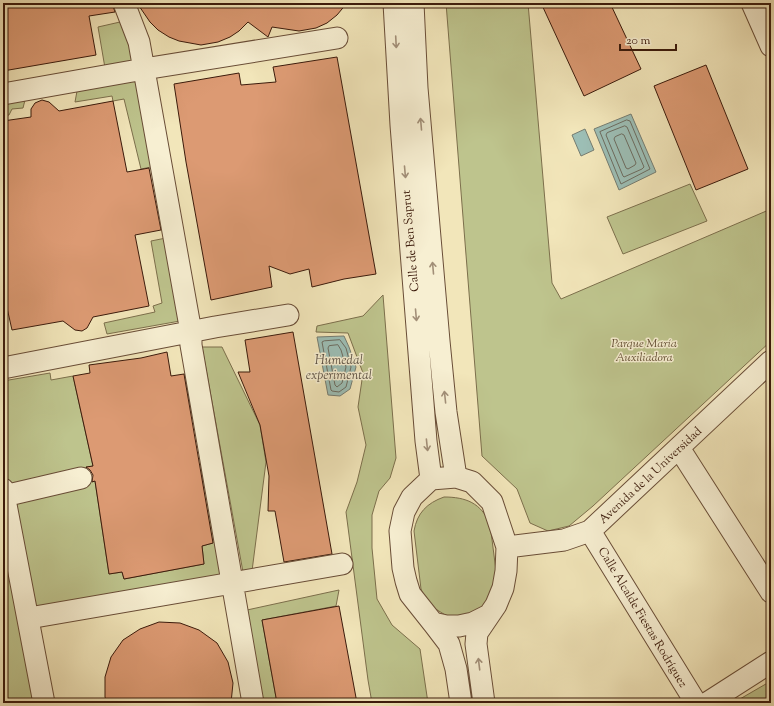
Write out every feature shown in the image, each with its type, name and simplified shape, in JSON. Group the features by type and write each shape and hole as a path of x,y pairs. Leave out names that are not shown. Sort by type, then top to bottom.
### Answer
{"street":[{"path":"124,3 139,42 144,69 191,332 191,346 252,703"},
{"name":"Calle de Ben Saprut","path":"394,3 401,125 426,441 431,479"},
{"name":"Calle de Ben Saprut","path":"413,3 418,96 439,342 446,412 456,477"},
{"path":"752,3 771,46"},
{"path":"3,94 144,69 337,38"},
{"path":"3,368 288,315"},
{"name":"Avenida de la Universidad","path":"507,547 564,540 590,530 770,363"},
{"path":"679,448 771,592"},
{"path":"461,703 456,669 449,644 410,594 403,568 400,532 404,512 412,497 431,479 456,477 472,482 492,502 507,547 506,571 502,588 496,605 487,616 477,633 476,644 484,703"},
{"path":"44,703 4,492 82,478"},
{"name":"Calle Alcalde Fiestas Rodríguez","path":"590,530 696,703"},
{"path":"29,618 342,564"},
{"path":"433,623 446,626 459,626 473,623 487,616"},
{"path":"707,703 771,662"}],"green space":[{"name":"Parque María Auxiliadora","path":"446,3 528,3 552,283 561,299 771,209 771,341 593,506 569,526 548,531 530,523 517,489 482,456"},
{"path":"120,22 129,35 133,62 105,68 98,27"},
{"path":"137,76 151,167 141,169 124,99 113,101 112,96 75,102 77,91"},
{"path":"25,100 23,108 12,109 9,115 3,116 3,104"},
{"path":"690,184 707,221 623,254 607,217"},
{"path":"166,238 180,321 107,334 104,323 155,312 153,306 162,303 151,241"},
{"path":"383,295 396,458 390,478 379,491 372,515 372,548 377,599 392,625 420,649 428,703 372,703 346,512 357,482 366,445 358,407 363,373 348,333 316,332 317,326 363,316"},
{"path":"202,347 222,347 260,425 266,462 252,571 243,572"},
{"path":"50,373 51,380 73,376 93,466 80,469 83,483 95,481 109,574 122,572 124,579 204,564 202,546 213,543 205,501 199,450 184,374 192,374 229,576 22,612 38,703 3,703 3,381"},
{"path":"444,497 459,498 472,503 482,511 490,524 496,571 496,583 485,607 464,617 447,616 434,608 421,589 414,531 415,525 420,514 428,506"},
{"path":"339,590 336,606 262,620 277,703 263,703 247,610"},
{"path":"771,681 771,703 733,703"}],"water":[{"path":"631,114 656,172 619,190 594,129"},
{"path":"585,129 594,150 581,156 572,135"},
{"name":"Humedal experimental","path":"344,336 356,367 350,389 340,396 328,395 317,337"}],"building":[{"path":"3,3 112,3 115,12 89,16 96,55 3,71"},
{"path":"137,3 347,3 337,15 327,23 316,28 299,31 272,27 268,37 248,22 230,37 218,42 201,45 179,41 158,30 150,22"},
{"path":"541,3 610,3 641,69 584,96"},
{"path":"337,57 376,274 344,279 312,287 309,269 290,274 269,266 272,287 211,300 186,162 174,84 239,73 241,85 276,82 273,67"},
{"path":"706,65 748,169 696,190 654,86"},
{"path":"42,100 49,102 59,111 113,101 127,172 149,168 161,230 135,235 149,306 93,317 87,328 82,331 75,330 63,321 12,330 3,290 3,121 31,117 31,109 35,103"},
{"path":"293,332 332,554 284,562 275,511 268,511 269,476 260,425 238,372 250,372 245,340"},
{"path":"167,352 171,376 184,374 213,543 202,546 204,564 124,579 122,572 109,574 95,481 92,482 93,475 86,467 93,466 73,376 90,373 89,365 141,358"},
{"path":"339,606 357,703 277,703 262,620"},
{"path":"159,622 180,623 199,630 217,643 228,662 233,683 231,703 107,703 105,697 105,677 111,657 123,640 140,629"}]}
